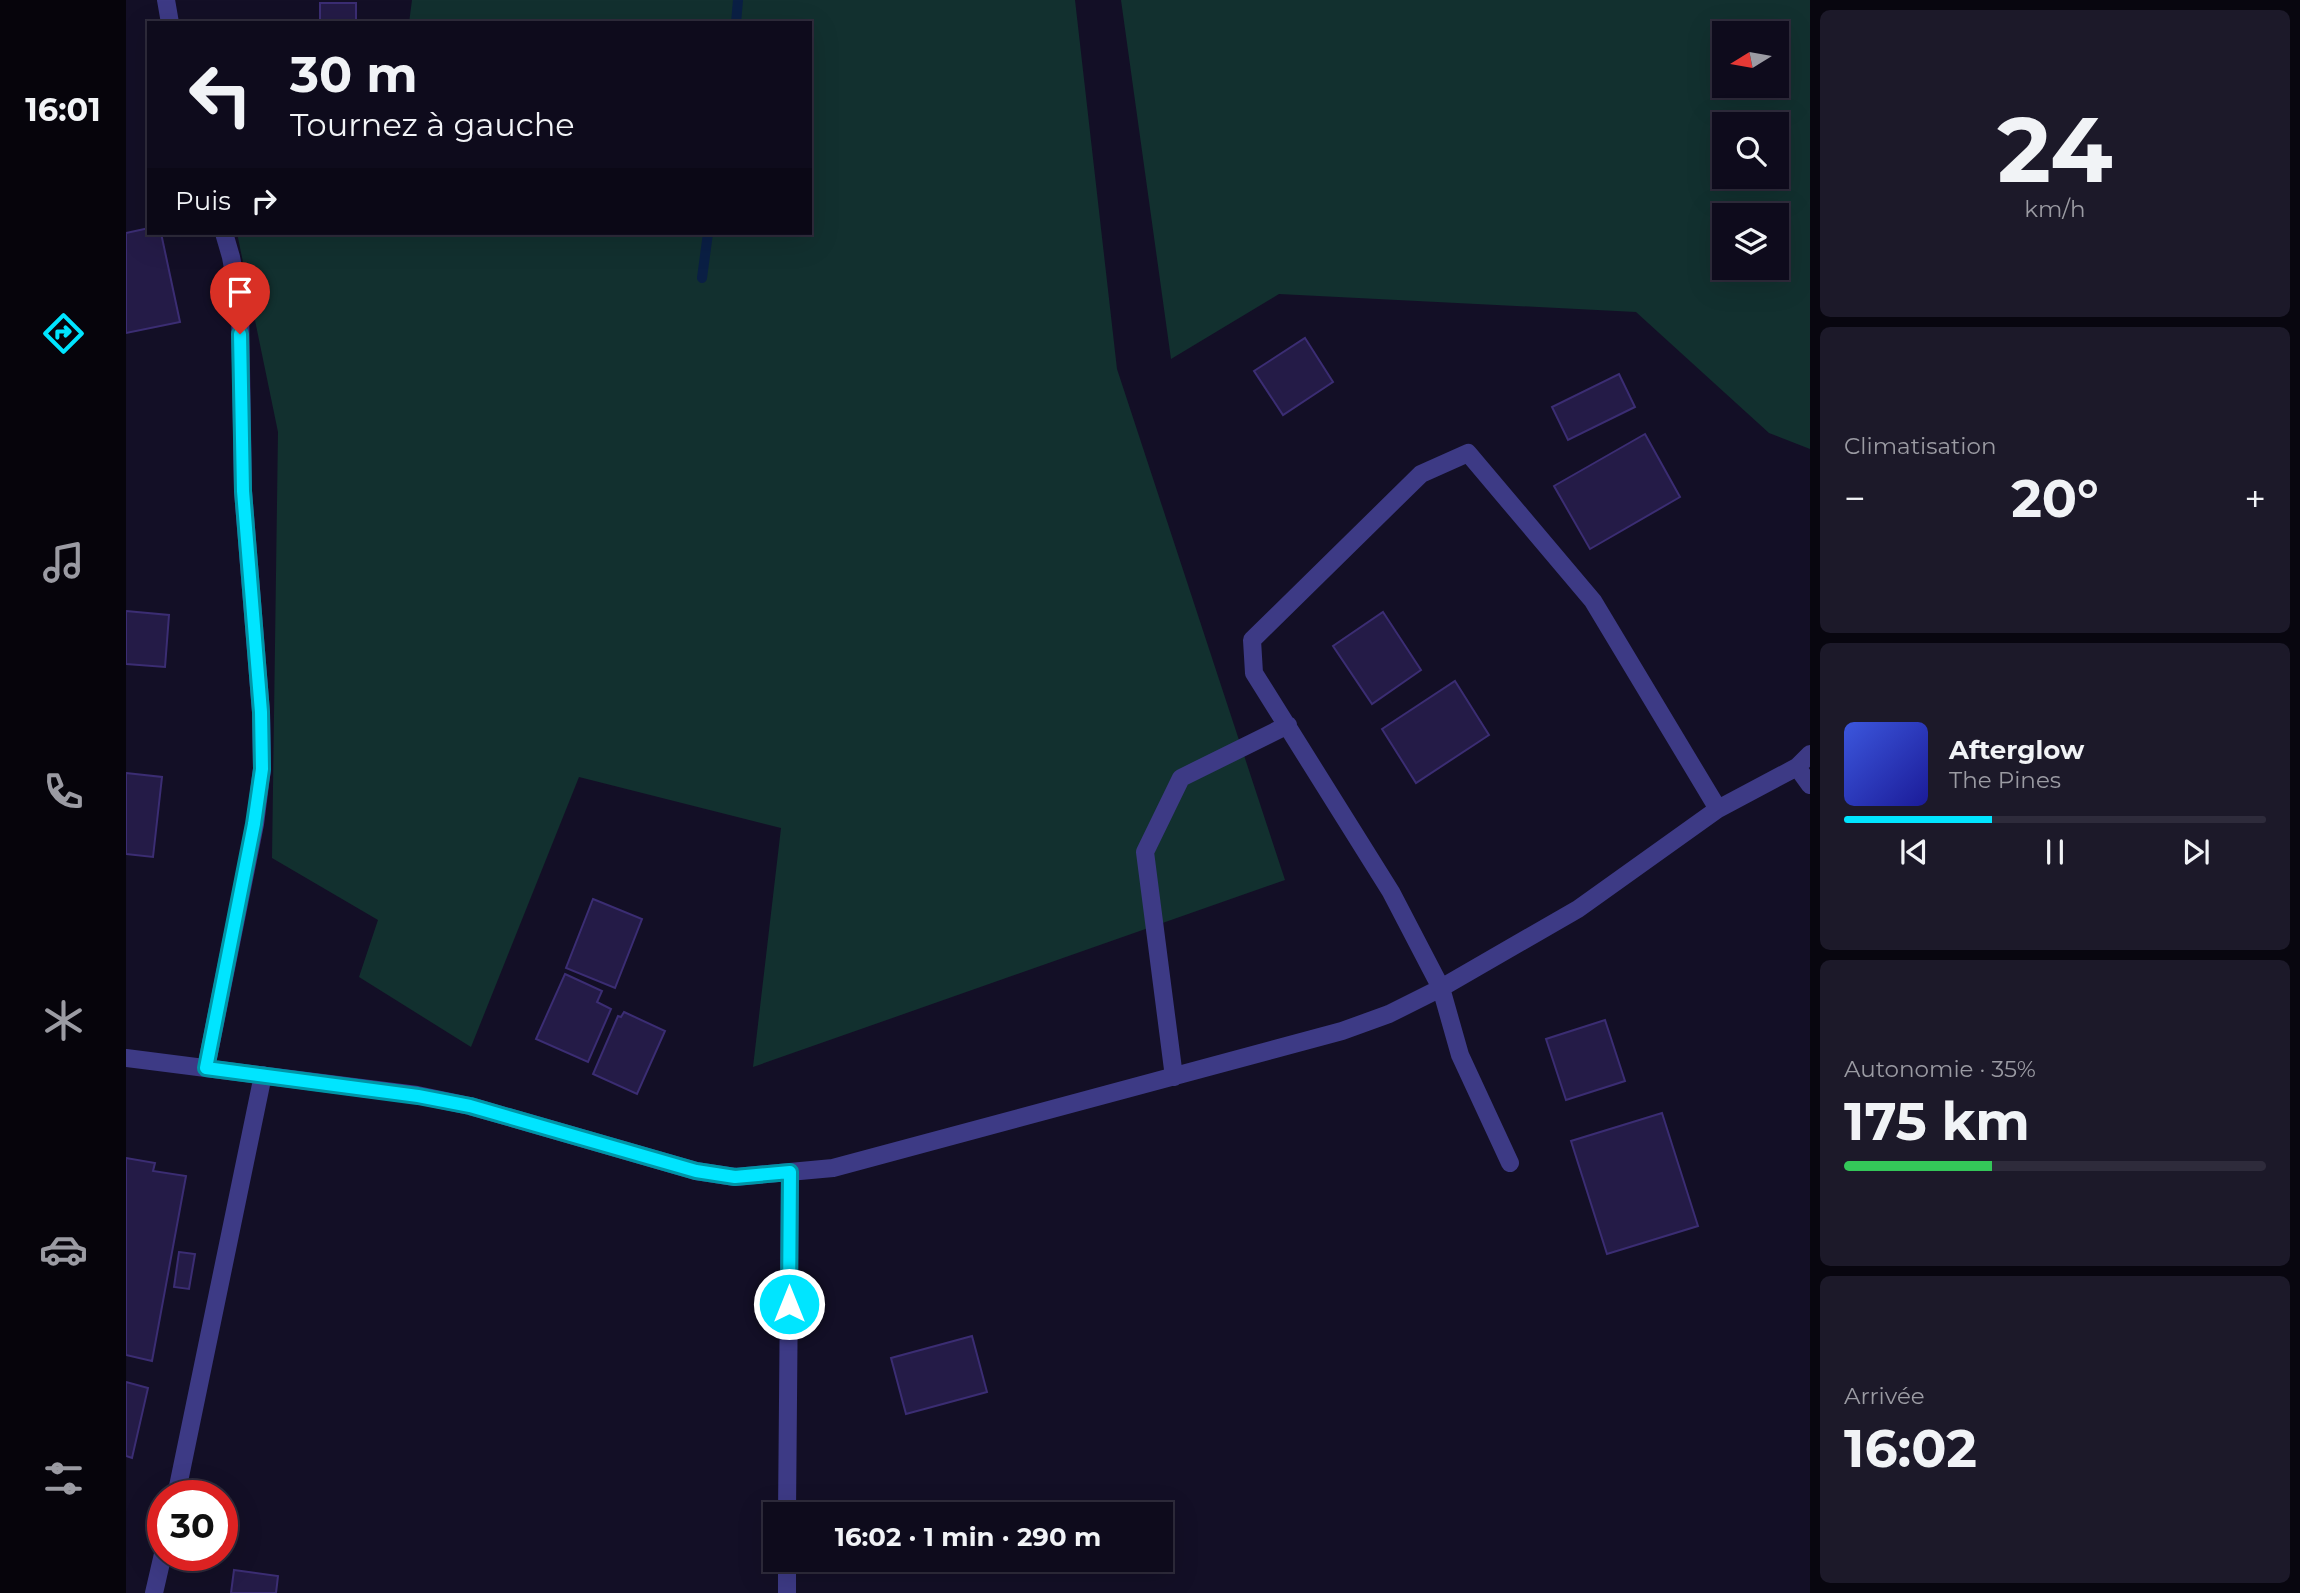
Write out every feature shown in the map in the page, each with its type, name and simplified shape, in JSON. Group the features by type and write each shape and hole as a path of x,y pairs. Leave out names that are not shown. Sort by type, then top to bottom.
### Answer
{"street":[{"path":"166,0 170,21"},
{"path":"206,1068 254,824 262,769 261,712 243,491 240,306 225,235"},
{"path":"1510,1163 1460,1055 1441,988 1391,892 1254,673 1252,640 1421,474 1468,453 1593,601 1718,810"},
{"path":"1174,1077 1145,852 1181,778 1287,725"},
{"path":"126,1058 418,1096 470,1106 696,1171 735,1177 833,1168 1342,1031 1389,1014 1441,988 1578,909 1718,810 1797,767 1810,754"},
{"path":"1797,767 1810,785"},
{"path":"179,1480 263,1075"},
{"path":"787,1502 790,1172"},
{"path":"154,1593 159,1571"},
{"path":"786,1593 787,1572"}],"green space":[{"path":"412,0 1075,0 1117,369 1285,880 753,1067 781,828 579,777 471,1047 359,977 378,920 272,858 278,432 237,235 812,235 812,21 409,21"},
{"path":"1121,0 1810,0 1810,449 1769,433 1636,312 1279,294 1171,359"}],"building":[{"path":"320,3 356,3 356,21 320,21"},
{"path":"147,228 147,235 161,235 180,322 126,333 126,233"},
{"path":"1305,338 1333,382 1283,415 1254,371"},
{"path":"1619,374 1635,407 1568,440 1552,407"},
{"path":"1645,434 1680,497 1590,549 1554,486"},
{"path":"126,611 169,615 165,667 126,664"},
{"path":"1383,612 1421,670 1372,704 1333,646"},
{"path":"1455,681 1489,735 1416,783 1382,729"},
{"path":"126,773 162,777 153,857 126,854"},
{"path":"593,899 642,919 615,988 566,968"},
{"path":"565,974 602,991 597,1002 611,1009 588,1062 536,1039"},
{"path":"624,1012 665,1031 637,1094 593,1074 618,1016 621,1017"},
{"path":"1605,1020 1625,1081 1566,1100 1546,1039"},
{"path":"1662,1113 1698,1226 1607,1254 1571,1141"},
{"path":"126,1158 155,1163 153,1171 186,1176 152,1361 126,1355"},
{"path":"179,1252 195,1254 189,1289 174,1287"},
{"path":"972,1336 987,1392 906,1414 891,1358"},
{"path":"126,1382 148,1388 132,1458 126,1456"},
{"path":"234,1571 278,1576 276,1593 231,1593"}],"waterway":[{"path":"736,21 738,0"},
{"path":"702,278 708,235"}],"route":[{"path":"240,334 243,491 261,712 262,769 254,824 206,1068 418,1096 470,1106 696,1171 735,1177 790,1172 789,1304"}]}
